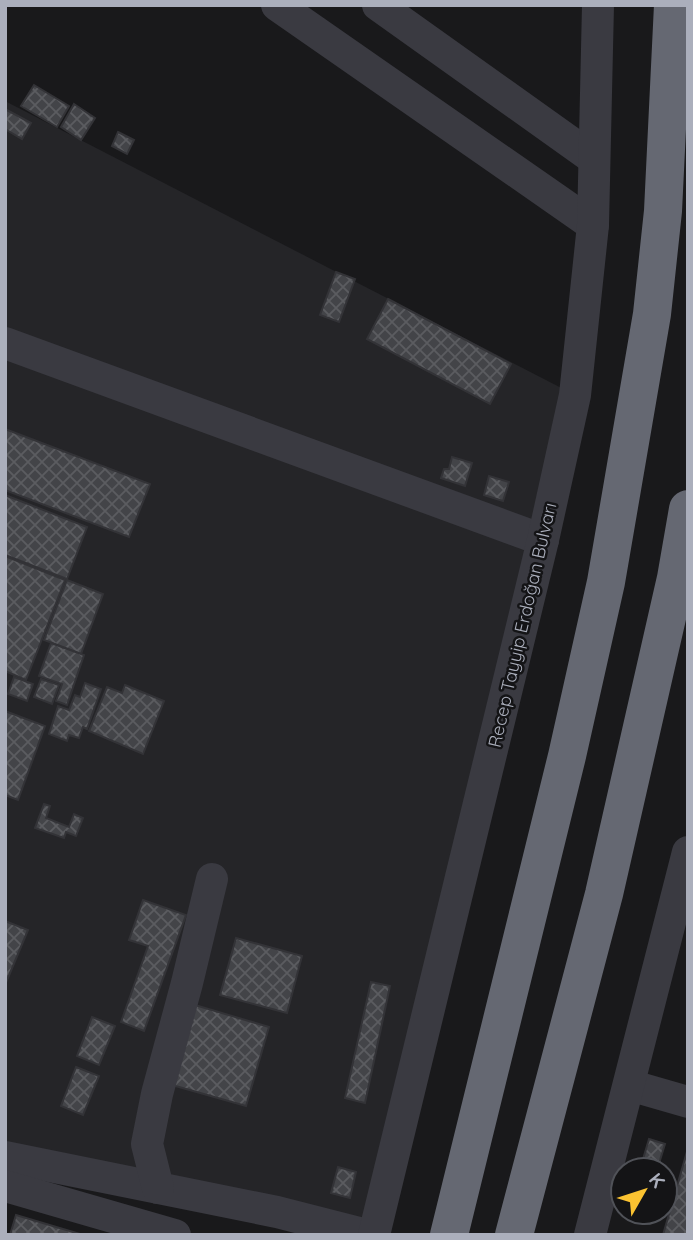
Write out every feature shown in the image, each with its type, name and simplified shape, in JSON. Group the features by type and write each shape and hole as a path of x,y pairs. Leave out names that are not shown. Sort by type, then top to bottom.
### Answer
{"highway":[{"path":"449,1235 568,756 606,582 652,314 663,211 673,5"},
{"path":"514,1235 604,894 676,578 688,509"}],"street":[{"path":"277,5 593,225"},
{"path":"378,5 594,159"},
{"name":"Recep Tayyip Erdoğan Bulvarı","path":"374,1235 543,540 575,395 593,225 598,5"},
{"path":"5,343 543,540"},
{"path":"590,1235 687,860"},
{"path":"158,1188 147,1144 157,1094 212,879"},
{"path":"629,1085 688,1102"},
{"path":"5,1157 277,1212 367,1235"},
{"path":"5,1186 175,1235"}],"shaded area":[{"path":"5,101 575,395 377,1222 5,1167"}],"building":[{"path":"34,85 69,106 57,127 21,106"},
{"path":"74,104 95,118 81,140 61,127"},
{"path":"5,109 31,123 22,139 5,129"},
{"path":"118,132 134,140 127,154 112,146"},
{"path":"336,272 355,279 339,322 320,315"},
{"path":"388,299 511,364 490,404 367,339"},
{"path":"5,429 150,484 129,537 5,490"},
{"path":"452,457 472,463 465,486 441,478 444,469 449,469"},
{"path":"489,476 509,482 503,501 484,495"},
{"path":"5,495 87,527 67,579 5,555"},
{"path":"5,556 65,580 26,680 5,671"},
{"path":"67,580 103,594 81,654 44,640"},
{"path":"51,643 84,655 67,705 56,701 62,684 39,676"},
{"path":"14,677 33,684 27,701 8,694"},
{"path":"41,679 59,685 52,704 34,697"},
{"path":"85,683 101,689 87,729 83,727 79,738 69,735 67,741 49,734 58,706 69,710 75,695 80,697"},
{"path":"125,685 164,701 143,754 89,731 107,687 122,693"},
{"path":"5,711 45,726 18,800 5,795"},
{"path":"44,804 50,806 46,818 69,827 74,814 83,818 76,836 66,832 64,838 35,828"},
{"path":"143,900 186,915 144,1031 121,1022 148,946 129,940"},
{"path":"5,921 28,930 5,985"},
{"path":"236,938 302,956 287,1013 220,995"},
{"path":"371,982 390,986 365,1103 345,1098"},
{"path":"195,1005 269,1027 246,1106 172,1085"},
{"path":"92,1017 115,1026 99,1065 77,1056"},
{"path":"76,1067 99,1076 83,1115 61,1106"},
{"path":"649,1139 665,1144 661,1156 644,1156"},
{"path":"688,1148 688,1235 663,1235 666,1226 679,1226 679,1179"},
{"path":"338,1167 356,1172 350,1198 331,1193"},
{"path":"16,1215 80,1234 80,1235 10,1235"}]}
